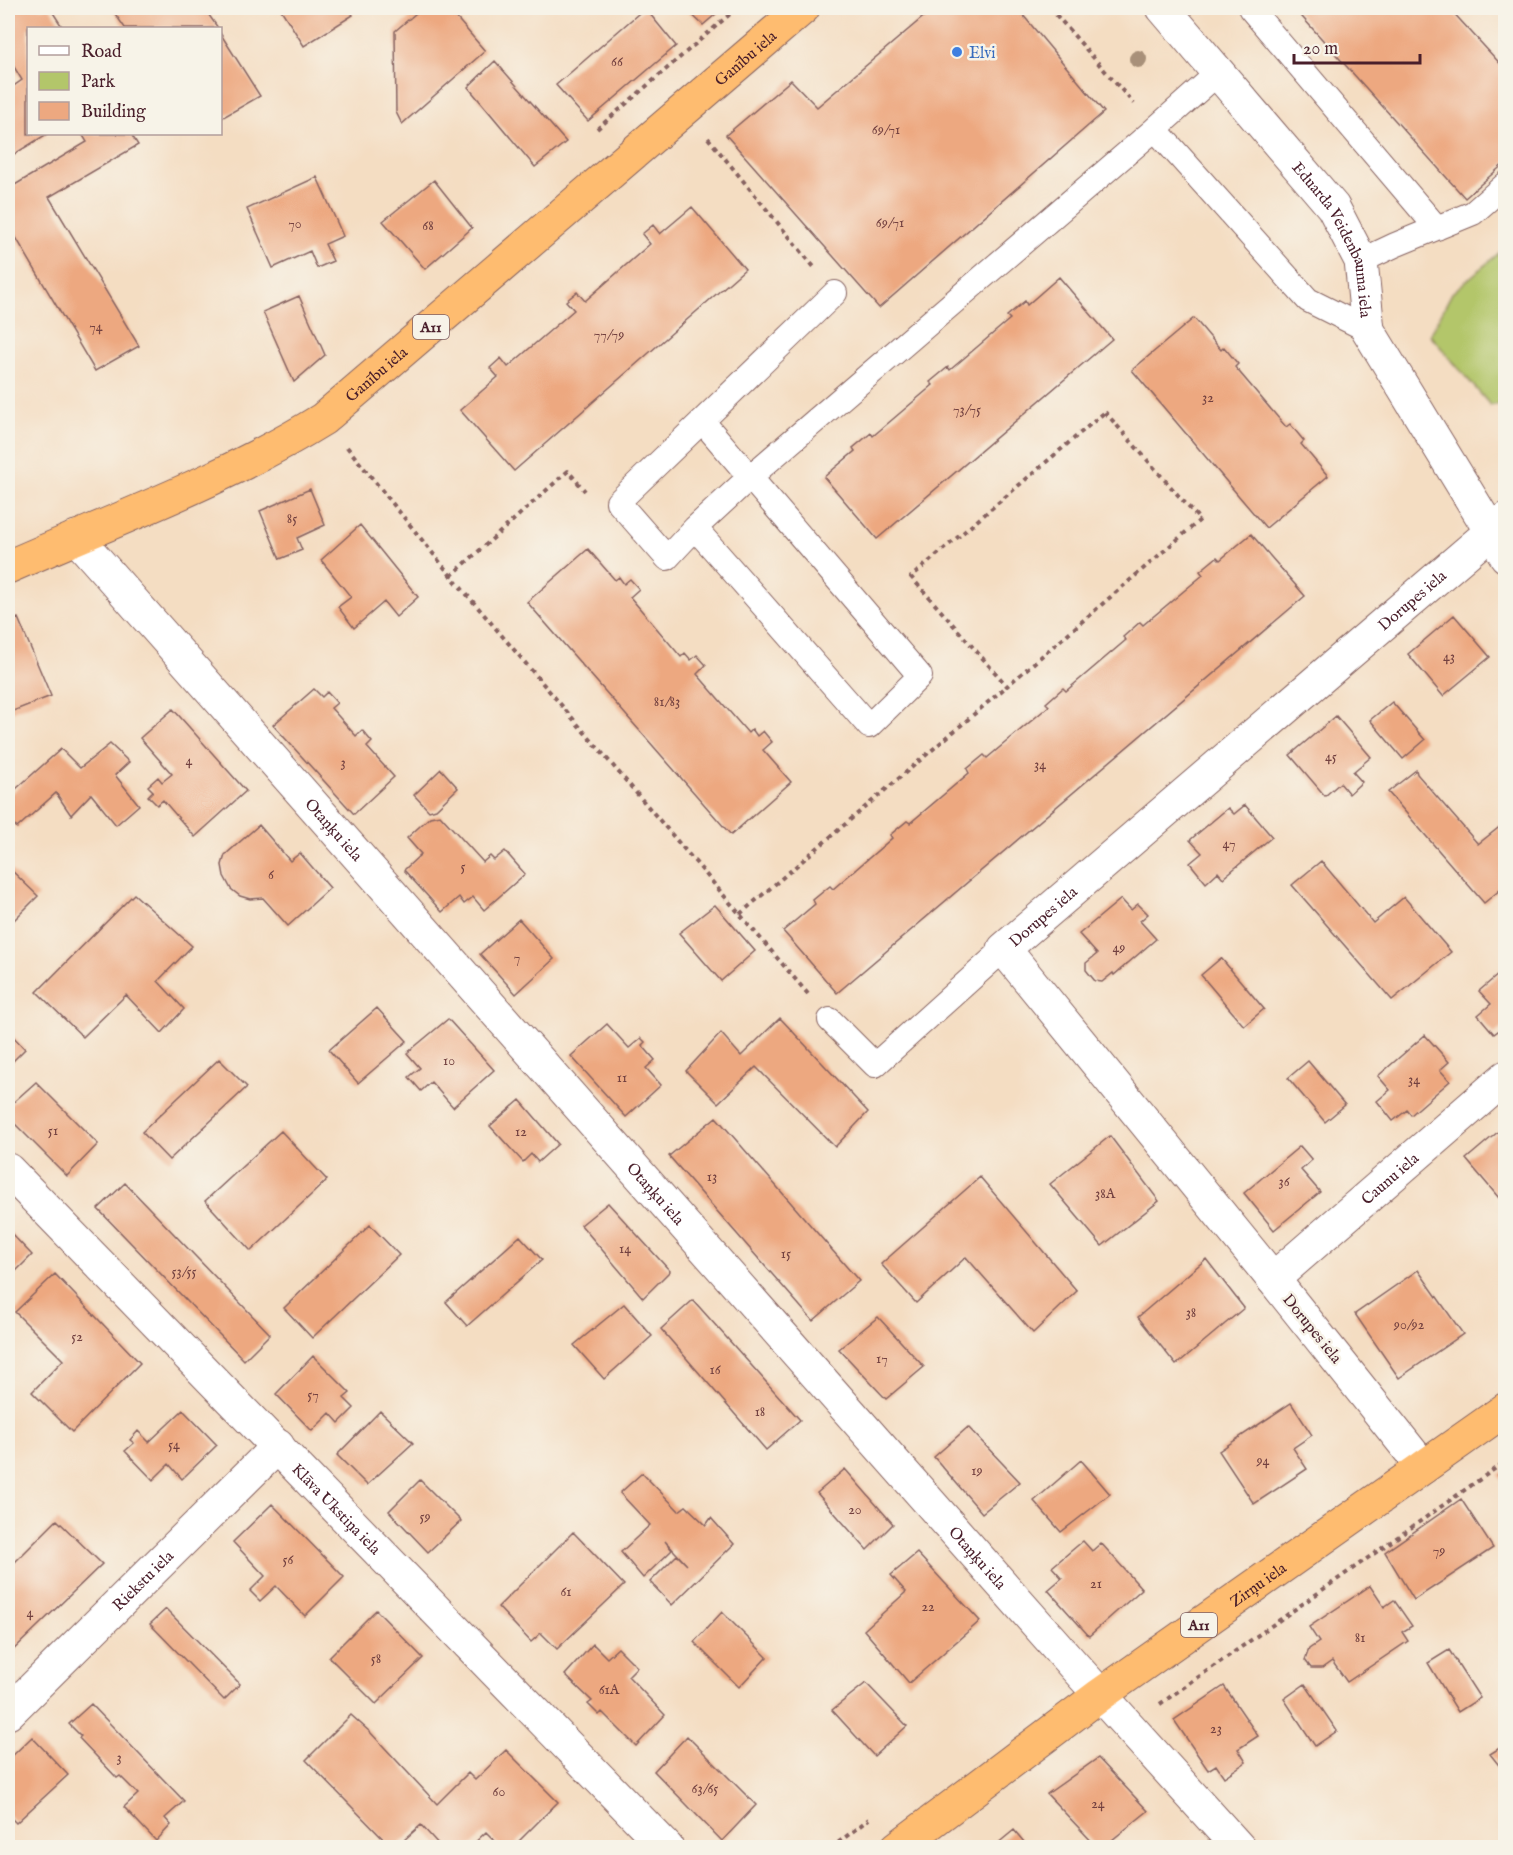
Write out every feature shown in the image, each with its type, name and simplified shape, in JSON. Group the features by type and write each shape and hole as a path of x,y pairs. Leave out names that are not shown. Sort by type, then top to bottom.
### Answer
{"highway":[{"name":"Ganību iela","path":"8,567 240,466 323,419 803,8"},
{"name":"Zirņu iela","path":"897,1848 1101,1695 1506,1409"}],"street":[{"name":"Eduarda Veidenbauma iela","path":"1163,8 1333,207 1361,261 1368,330 1500,536"},
{"name":"Dorupes iela","path":"1423,1467 1004,949 1500,536"},
{"name":"Otaņķu iela","path":"76,537 1239,1848"},
{"name":"Caunu iela","path":"1273,1279 1506,1077"},
{"name":"Klāva Ukstiņa iela","path":"8,1170 667,1848"},
{"name":"Riekstu iela","path":"8,1713 278,1446"}],"lane":[{"path":"1250,8 1437,228"},
{"path":"835,293 618,502 667,558 695,528 750,477 1219,72"},
{"path":"1155,129 1308,300 1368,330"},
{"path":"1361,261 1473,213 1506,184"},
{"path":"695,528 869,726 920,676 703,422"},
{"path":"830,1020 875,1065 1004,949"}],"path":[{"path":"592,134 736,8"},
{"path":"1050,8 1155,129"},
{"path":"684,110 835,293"},
{"path":"740,914 1007,686 1200,520 1105,412 911,577 1007,686"},
{"path":"323,419 451,576 830,1020"},
{"path":"451,576 568,471 604,514 618,502"},
{"path":"1130,1725 1506,1461"}],"green space":[{"path":"1505,248 1505,404 1490,405 1430,335 1452,293"}],"building":[{"path":"8,8 50,8 62,27 27,27 27,135 45,135 8,158 8,90 22,80 8,57"},
{"path":"111,8 204,8 217,27 124,27"},
{"path":"280,8 348,8 353,15 304,46"},
{"path":"422,8 448,8 485,51 402,124 396,112 395,31"},
{"path":"645,8 676,46 588,121 556,85"},
{"path":"685,8 723,8 703,25"},
{"path":"934,8 1017,8 1104,112 879,308 726,135 791,80 817,107"},
{"path":"1294,8 1449,8 1506,70 1506,162 1465,198"},
{"path":"222,36 260,96 222,118"},
{"path":"495,61 566,142 535,167 468,87"},
{"path":"83,135 132,135 138,145 49,197 139,346 95,371 8,224 8,189 87,142"},
{"path":"317,177 343,236 325,244 333,261 317,268 310,251 273,268 247,209"},
{"path":"434,180 472,228 425,269 383,221"},
{"path":"692,207 745,269 514,471 460,410 498,377 490,368 501,358 508,367 574,310 566,301 577,292 585,301 650,244 642,234 653,225 660,234"},
{"path":"1059,277 1112,339 877,539 824,477 855,451 853,448 871,433 873,436 933,385 930,382 948,367 950,370 1010,319 1007,316 1025,301 1027,305"},
{"path":"299,296 325,355 294,382 263,312"},
{"path":"1194,318 1221,350 1224,347 1238,364 1235,367 1286,427 1290,424 1304,441 1301,444 1328,476 1266,528 1132,370"},
{"path":"310,489 325,525 297,538 302,550 280,559 260,511"},
{"path":"360,525 418,597 396,617 384,602 354,628 338,607 351,597 321,560"},
{"path":"1251,534 1305,596 837,993 783,931 815,904 813,900 830,886 833,889 892,838 890,835 907,821 910,823 969,773 967,769 984,755 987,758 1049,706 1046,703 1063,688 1066,691 1126,640 1123,637 1140,622 1143,625 1203,575 1200,571 1217,557 1220,560"},
{"path":"588,549 615,580 619,577 624,584 630,579 639,589 630,597 681,657 685,653 691,660 697,655 706,665 697,674 748,733 752,729 757,736 763,731 772,742 763,750 791,782 731,835 527,602"},
{"path":"1454,615 1490,657 1443,696 1408,654"},
{"path":"18,618 51,696 8,713 8,622"},
{"path":"314,689 322,697 327,692 337,703 331,708 356,736 362,730 372,742 367,747 394,777 354,814 273,725"},
{"path":"1392,702 1425,740 1403,759 1370,720"},
{"path":"173,709 246,791 195,837 163,800 157,805 148,796 153,791 148,786 158,777 162,782 172,774 140,738"},
{"path":"1336,716 1371,757 1353,772 1362,782 1349,794 1340,783 1325,796 1290,755"},
{"path":"110,744 129,762 115,775 139,805 116,825 91,794 71,815 56,793 17,828 8,817 8,796 61,749 80,768"},
{"path":"441,769 458,788 436,809 429,811 414,795"},
{"path":"1416,770 1417,774 1478,844 1502,825 1506,829 1506,885 1484,903 1388,792"},
{"path":"1245,805 1272,837 1223,878 1218,872 1206,883 1190,863 1202,853 1190,840 1228,808 1234,814"},
{"path":"440,815 483,862 490,856 494,860 505,851 525,874 484,910 473,897 464,904 459,897 442,912 404,870 421,854 407,838 430,817"},
{"path":"259,825 290,861 300,853 330,888 288,926 263,898 250,899 240,896 231,889 224,876 222,865 225,855"},
{"path":"1321,861 1373,923 1404,897 1451,952 1392,1000 1292,885"},
{"path":"8,867 38,896 8,926"},
{"path":"134,894 192,946 158,981 184,1009 162,1033 126,995 83,1037 37,992"},
{"path":"1121,899 1131,910 1138,904 1148,914 1140,921 1156,939 1114,975 1113,973 1102,982 1095,981 1086,970 1086,963 1097,954 1079,934"},
{"path":"715,905 755,951 721,981 679,933"},
{"path":"519,919 554,959 516,994 480,954"},
{"path":"1221,958 1264,1009 1244,1026 1201,975"},
{"path":"1506,968 1506,1025 1494,1034 1478,1015 1491,1004 1479,991"},
{"path":"377,1008 407,1041 358,1083 329,1050"},
{"path":"780,1018 868,1112 835,1147 756,1067 718,1103 686,1071 721,1033 741,1056"},
{"path":"448,1019 494,1070 453,1107 431,1082 421,1091 409,1077 420,1068 407,1053"},
{"path":"607,1024 629,1048 641,1038 645,1042 642,1045 655,1060 646,1068 661,1085 626,1117 571,1056"},
{"path":"8,1031 25,1049 8,1066"},
{"path":"1425,1035 1449,1062 1440,1070 1450,1081 1411,1115 1407,1110 1393,1121 1377,1101 1390,1090 1378,1076"},
{"path":"219,1059 247,1087 169,1160 142,1132"},
{"path":"1308,1061 1345,1105 1325,1122 1288,1078"},
{"path":"36,1082 98,1144 67,1176 8,1117 8,1107"},
{"path":"520,1100 558,1144 538,1162 531,1154 523,1162 490,1126"},
{"path":"716,1117 859,1281 813,1321 669,1156"},
{"path":"1506,1125 1506,1193 1499,1198 1466,1159"},
{"path":"281,1131 327,1180 251,1251 205,1201"},
{"path":"1110,1136 1159,1201 1102,1246 1050,1184"},
{"path":"1300,1146 1312,1160 1301,1170 1320,1192 1274,1230 1244,1193"},
{"path":"980,1177 1077,1291 1033,1333 966,1257 916,1303 881,1264"},
{"path":"125,1183 270,1334 244,1360 98,1209"},
{"path":"608,1203 670,1271 643,1298 581,1225"},
{"path":"370,1225 399,1255 312,1338 284,1308"},
{"path":"8,1230 32,1255 8,1279"},
{"path":"520,1236 542,1260 467,1326 446,1302"},
{"path":"1206,1259 1244,1308 1176,1365 1138,1317"},
{"path":"1418,1270 1463,1334 1399,1378 1355,1314"},
{"path":"55,1274 140,1363 72,1432 32,1392 63,1360 15,1312"},
{"path":"693,1300 800,1420 766,1450 661,1329"},
{"path":"624,1304 652,1336 604,1379 574,1345"},
{"path":"878,1317 924,1367 886,1399 839,1349"},
{"path":"313,1356 350,1393 344,1398 354,1408 339,1423 330,1413 312,1431 276,1394"},
{"path":"1291,1403 1312,1435 1293,1448 1307,1469 1254,1504 1219,1451"},
{"path":"183,1410 217,1445 182,1479 169,1464 153,1480 125,1451 134,1443 130,1440 138,1431 149,1442"},
{"path":"380,1411 413,1443 367,1485 337,1455"},
{"path":"968,1427 1020,1482 982,1513 934,1457"},
{"path":"1081,1460 1110,1494 1061,1532 1034,1501"},
{"path":"845,1469 893,1524 867,1550 817,1493"},
{"path":"1506,1470 1506,1487 1498,1475"},
{"path":"642,1473 679,1511 686,1506 706,1525 711,1518 734,1544 672,1605 650,1582 677,1555 687,1565 665,1541 672,1550 643,1578 621,1552 650,1525 620,1493"},
{"path":"420,1480 461,1521 428,1552 389,1511"},
{"path":"1461,1499 1493,1548 1414,1600 1385,1552"},
{"path":"272,1504 344,1577 305,1616 276,1586 260,1601 250,1591 265,1576 233,1542"},
{"path":"57,1520 102,1564 8,1655 8,1569"},
{"path":"573,1532 624,1585 557,1649 541,1633 531,1642 498,1607"},
{"path":"1083,1541 1092,1551 1101,1543 1142,1589 1089,1636 1048,1590 1062,1578 1052,1567"},
{"path":"917,1553 980,1621 909,1683 864,1630 906,1592 891,1575"},
{"path":"1370,1586 1384,1607 1394,1600 1412,1626 1402,1632 1408,1641 1347,1682 1332,1661 1322,1668 1311,1668 1305,1660 1309,1649 1319,1642 1309,1627"},
{"path":"166,1609 240,1684 224,1700 150,1624"},
{"path":"376,1610 423,1658 376,1704 329,1657"},
{"path":"722,1612 767,1657 739,1687 694,1642"},
{"path":"593,1644 607,1658 618,1648 637,1667 628,1676 665,1715 636,1746 602,1712 599,1715 588,1704 592,1701 565,1675"},
{"path":"1449,1650 1480,1698 1458,1712 1428,1663"},
{"path":"866,1683 907,1726 874,1756 832,1710"},
{"path":"1305,1684 1337,1731 1315,1746 1284,1699"},
{"path":"1224,1686 1258,1736 1238,1749 1246,1762 1224,1777 1216,1765 1208,1770 1174,1720"},
{"path":"91,1704 184,1801 165,1818 171,1825 156,1841 124,1807 138,1794 120,1776 117,1778 79,1738 81,1736 69,1724"},
{"path":"351,1715 370,1732 437,1804 468,1773 475,1780 506,1750 558,1802 512,1848 502,1848 486,1832 469,1848 442,1848 421,1825 395,1848 392,1848 306,1760"},
{"path":"687,1736 756,1805 722,1841 654,1771"},
{"path":"32,1737 68,1775 16,1823 8,1815 8,1760"},
{"path":"1506,1744 1506,1774 1490,1754"},
{"path":"1098,1758 1148,1811 1102,1848 1098,1848 1047,1794"},
{"path":"1014,1830 1029,1848 1000,1848 997,1844"}],"place":[{"name":"Elvi","path":"957,52"}]}
